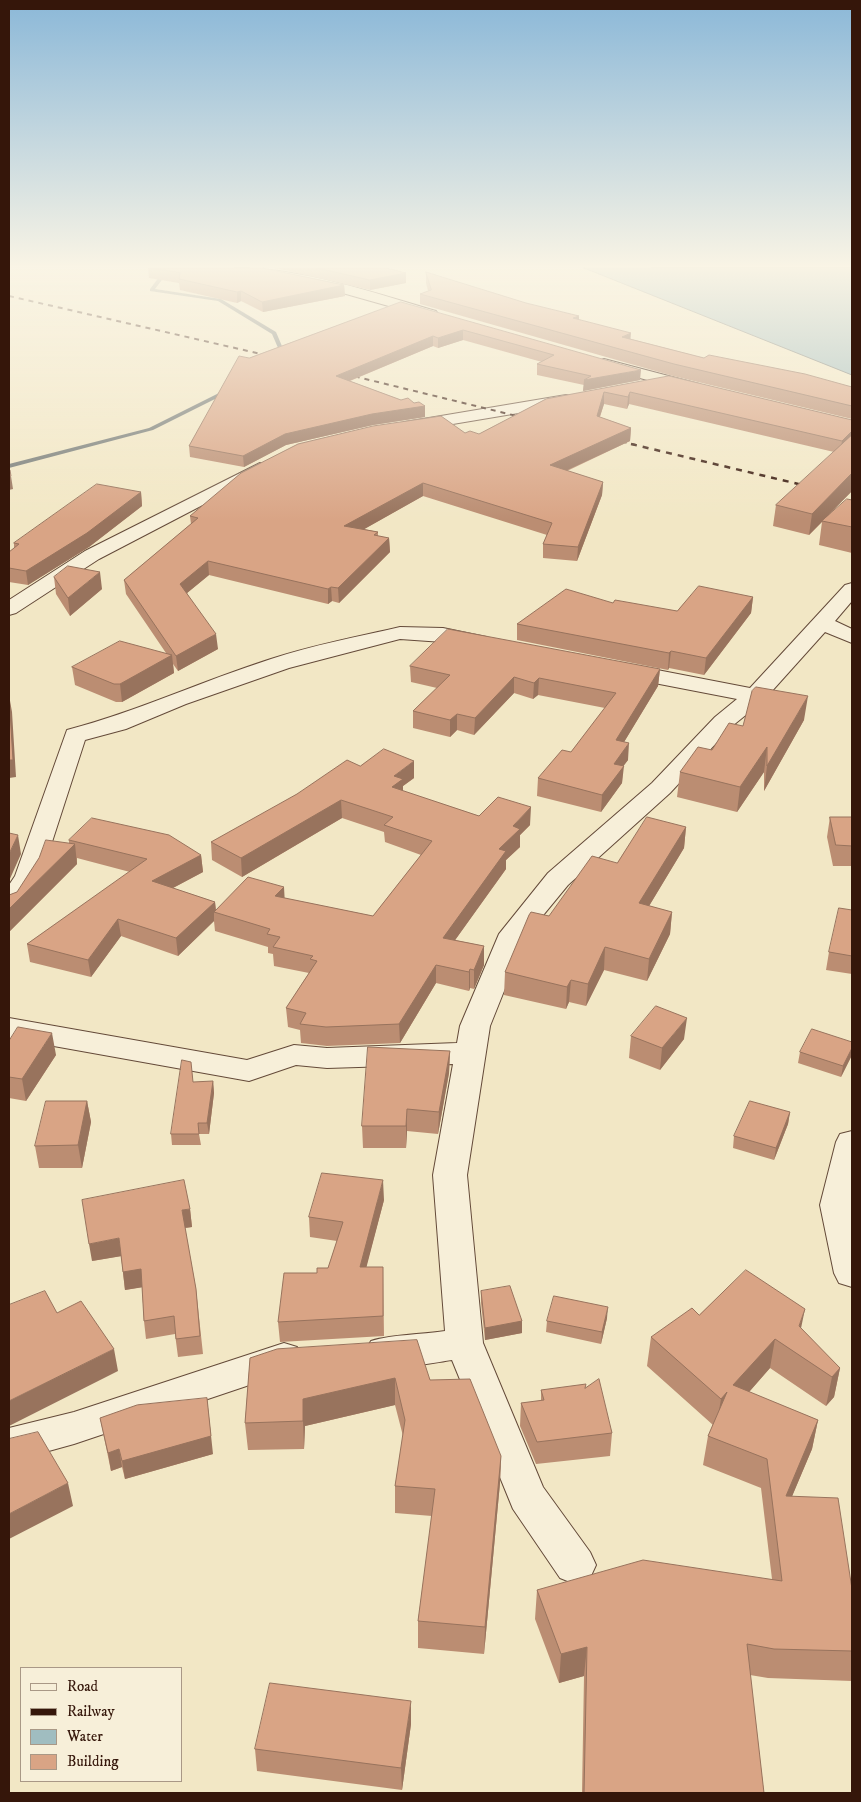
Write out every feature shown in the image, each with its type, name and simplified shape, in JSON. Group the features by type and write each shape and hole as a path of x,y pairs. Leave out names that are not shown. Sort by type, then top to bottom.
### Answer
{"highway":[{"path":"588,360 707,391"}],"street":[{"path":"630,389 668,382"},
{"path":"392,429 581,398"},
{"path":"9,609 92,555 275,460"},
{"path":"575,1566 527,1497 464,1343 450,1175 475,1026 513,934 558,880 661,788 723,722 755,696 852,589"},
{"path":"822,623 852,637"},
{"path":"9,905 28,876 75,735 118,724 178,699 281,663 400,633 443,635 502,646"},
{"path":"599,666 755,696"},
{"path":"9,1028 249,1071 294,1055 327,1058 470,1054"},
{"path":"852,1142 837,1205 852,1274"},
{"path":"355,1354 416,1351 464,1343"},
{"path":"9,1445 74,1428 178,1395 278,1359 317,1356"}],"water":[{"path":"795,352 852,352 852,375"}],"building":[{"path":"265,352 394,352 336,376 401,400 408,398 414,403 419,402 425,406 372,414 285,434 243,456 189,446 239,356 249,358"},
{"path":"543,352 578,352 641,370 584,380 591,376 537,364 554,355"},
{"path":"631,352 681,352 704,358 709,355 805,374 852,387 852,406"},
{"path":"669,376 852,420 852,431 842,441 630,392 628,397 604,392 597,416 631,428 550,465 603,482 578,547 543,544 552,523 423,483 344,526 378,532 374,535 389,538 338,588 331,587 328,589 208,561 180,584 216,634 176,656 124,580 198,518 190,516 241,473 298,444 373,426 441,416 465,433 470,431 479,434 546,399"},
{"path":"852,435 852,473 812,514 776,505"},
{"path":"97,484 141,492 87,533 26,571 9,568 9,552 19,544 14,543"},
{"path":"847,499 852,500 852,527 822,521"},
{"path":"68,566 100,572 68,598 54,577"},
{"path":"699,586 753,597 706,658 671,651 669,653 517,624 566,589 613,603 615,600 677,611"},
{"path":"448,629 660,669 616,740 629,743 614,764 624,766 602,795 538,778 562,750 571,752 616,693 539,678 534,683 514,677 475,718 457,714 450,720 413,711 450,675 410,666"},
{"path":"120,641 172,655 120,684 114,684 72,667"},
{"path":"756,687 808,696 767,766 767,747 740,787 680,772 698,747 712,750 729,723 743,726 752,691"},
{"path":"9,695 13,760 9,760"},
{"path":"384,749 414,761 394,776 403,779 392,787 479,816 498,797 531,807 513,826 520,829 499,849 506,851 443,938 484,946 474,970 470,969 469,972 436,965 399,1024 326,1027 300,1024 306,1013 286,1008 317,961 310,959 313,956 273,947 280,937 267,934 270,929 214,912 248,877 284,887 275,896 373,916 432,841 384,825 393,817 341,800 241,858 211,842 297,794 347,760 360,766"},
{"path":"647,817 686,827 639,903 672,912 649,959 605,947 588,984 571,980 567,987 505,972 531,912 549,916 592,856 617,863"},
{"path":"830,817 852,817 852,846 836,845"},
{"path":"92,818 169,835 201,855 152,881 215,902 176,938 118,919 88,960 27,944 147,859 69,840"},
{"path":"9,833 18,835 9,854"},
{"path":"46,840 75,844 9,909 9,895 17,892 39,858"},
{"path":"839,908 852,910 852,956 829,952"},
{"path":"656,1006 687,1018 662,1048 631,1036"},
{"path":"18,1027 52,1033 22,1079 9,1077 9,1041"},
{"path":"812,1029 852,1042 852,1048 843,1066 800,1052"},
{"path":"368,1047 450,1051 439,1112 407,1109 406,1126 362,1126"},
{"path":"182,1060 191,1062 193,1082 213,1081 207,1123 198,1123 199,1134 171,1134"},
{"path":"46,1101 87,1101 78,1145 35,1146"},
{"path":"750,1101 790,1112 776,1148 734,1136"},
{"path":"322,1173 383,1180 360,1267 383,1267 383,1316 278,1322 284,1273 317,1273 317,1268 328,1268 343,1222 309,1217"},
{"path":"184,1180 190,1209 182,1210 196,1289 200,1336 176,1339 174,1316 144,1321 141,1269 123,1272 119,1238 89,1244 82,1200"},
{"path":"746,1270 805,1309 799,1326 840,1368 832,1377 775,1339 733,1385 818,1420 786,1496 838,1498 852,1589 852,1651 774,1649 747,1644 764,1793 584,1793 587,1647 561,1654 537,1590 643,1560 782,1581 767,1459 708,1436 727,1392 721,1399 651,1337 692,1308 699,1315"},
{"path":"510,1286 522,1321 485,1328 481,1291"},
{"path":"45,1291 57,1313 81,1301 114,1349 9,1401 9,1305"},
{"path":"554,1296 608,1307 602,1332 547,1321"},
{"path":"417,1340 430,1380 470,1379 501,1456 485,1627 418,1621 435,1489 395,1486 405,1420 395,1378 303,1399 303,1421 245,1423 250,1358 277,1349"},
{"path":"599,1379 612,1433 537,1442 521,1403 544,1400 541,1390 586,1384 585,1388"},
{"path":"207,1398 211,1436 122,1461 119,1449 108,1453 100,1418 137,1405"},
{"path":"38,1432 68,1483 9,1514 9,1439"},
{"path":"270,1683 411,1701 401,1768 255,1749"}],"waterway":[{"path":"283,352 285,357"},
{"path":"9,466 151,429 229,390"}],"railway":[{"path":"253,352 274,357"},
{"path":"345,374 529,419"},
{"path":"612,439 636,445"},
{"path":"631,444 811,487"}]}
